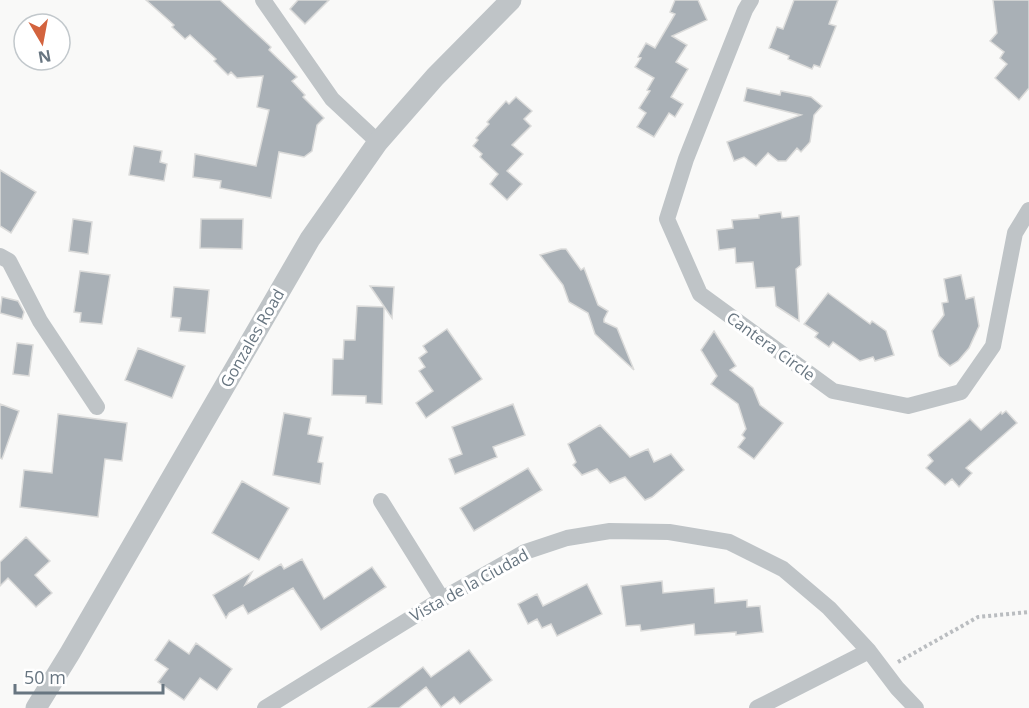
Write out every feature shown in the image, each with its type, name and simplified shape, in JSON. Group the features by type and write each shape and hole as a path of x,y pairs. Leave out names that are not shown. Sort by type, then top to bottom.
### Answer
{"street":[{"path":"263,0 332,99 378,142"},
{"name":"Gonzales Road","path":"36,708 310,239 378,142 435,77 511,0"},
{"name":"Cantera Circle","path":"751,0 686,159 667,219 700,294 832,390 908,406 961,392 993,346 1015,233 1029,210"},
{"path":"0,256 9,261 40,321 97,407"},
{"path":"381,501 441,599"},
{"name":"Vista de la Ciudad","path":"265,708 441,599 525,552 567,538 610,531 669,532 729,542 783,569 829,608 869,651 916,708"},
{"path":"757,708 869,651"}],"path":[{"path":"884,670 978,617 1029,612"}],"building":[{"path":"146,0 220,0 271,47 269,50 297,77 292,81 305,95 303,97 324,118 317,125 312,151 304,157 279,152 271,198 220,188 221,181 193,177 195,154 256,166 269,110 257,107 263,76 237,78 231,72 228,75 214,61 216,59 190,35 185,39 172,27 174,25"},
{"path":"298,0 329,0 305,24 290,9"},
{"path":"675,0 698,0 707,20 672,36 687,45 676,62 688,69 671,97 683,104 675,117 669,113 654,137 637,127 646,113 639,108 650,91 647,90 654,78 635,67 646,43 655,48 675,14 670,12"},
{"path":"794,0 838,0 829,24 836,26 820,67 814,65 812,69 769,48 777,27 783,29"},
{"path":"993,0 1029,0 1029,88 1019,100 995,78 1007,64 1000,58 1004,52 990,41 997,33"},
{"path":"747,88 780,95 781,91 811,97 822,106 814,115 810,142 801,152 797,148 786,161 778,161 768,153 756,166 744,157 734,161 727,142 801,115 744,101"},
{"path":"516,97 532,111 524,119 531,126 512,145 523,154 507,171 522,184 507,200 490,184 498,174 480,157 482,154 473,146 478,140 476,138 489,124 487,122 506,101 509,104"},
{"path":"134,146 162,151 160,162 167,164 164,181 129,175"},
{"path":"0,170 36,192 11,233 0,226"},
{"path":"781,212 782,218 799,216 801,265 796,269 799,321 776,306 774,287 756,288 753,262 736,263 735,248 719,250 717,230 733,228 732,220 759,218 759,215"},
{"path":"73,219 92,222 88,254 69,251"},
{"path":"201,219 243,219 242,249 200,248"},
{"path":"566,249 581,270 584,268 598,305 608,311 604,322 617,328 634,370 595,334 588,313 569,302 563,285 540,255"},
{"path":"80,271 110,275 102,324 80,322 81,313 74,312"},
{"path":"961,275 966,299 974,297 979,326 969,348 958,361 950,366 939,356 932,331 944,315 942,303 948,302 944,279"},
{"path":"370,286 394,287 392,318"},
{"path":"174,287 209,290 205,333 179,331 181,318 171,317"},
{"path":"828,293 870,324 872,321 886,331 894,355 875,361 873,357 860,361 833,342 829,347 815,337 818,333 804,324"},
{"path":"2,297 18,301 24,312 22,319 0,313"},
{"path":"357,306 384,307 382,404 366,403 366,396 332,395 333,359 343,359 344,340 355,340"},
{"path":"447,329 482,379 426,418 416,403 433,391 419,371 425,367 419,358 427,352 423,346"},
{"path":"714,331 736,366 730,370 753,388 760,405 783,423 754,459 738,447 745,438 742,435 746,429 738,404 711,384 717,376 701,350"},
{"path":"17,343 33,345 29,376 13,374"},
{"path":"138,348 185,366 172,398 125,380"},
{"path":"0,404 19,411 2,459 0,458"},
{"path":"513,404 525,435 493,447 497,457 455,474 449,459 462,454 452,427"},
{"path":"1006,411 1017,423 966,468 972,473 959,487 952,479 945,485 926,468 933,461 928,455 970,419 981,430 1001,412 1002,414"},
{"path":"284,413 311,418 308,434 323,437 318,462 323,463 320,484 273,475"},
{"path":"58,414 127,423 122,461 105,459 98,517 20,507 24,470 52,473"},
{"path":"600,425 630,457 648,449 654,462 671,454 684,470 652,497 645,500 625,477 610,483 597,469 582,475 573,465 576,462 568,444"},
{"path":"528,468 542,490 474,531 460,508"},
{"path":"242,481 289,508 259,560 212,533"},
{"path":"26,537 50,561 35,575 52,593 36,607 8,578 0,586 0,562"},
{"path":"302,559 324,599 372,567 386,587 321,630 293,588 248,614 243,605 229,613 226,618 213,595 252,572 245,585 281,564 284,569"},
{"path":"662,581 663,593 714,588 715,603 747,600 747,607 760,606 763,632 736,635 736,632 695,635 694,624 641,631 640,625 626,626 621,586"},
{"path":"587,584 602,614 557,636 551,624 542,628 537,619 528,624 518,604 537,594 543,606"},
{"path":"169,640 189,654 196,643 232,669 217,690 200,678 184,700 158,682 168,669 155,660"},
{"path":"469,650 492,680 460,704 454,697 441,707 426,687 399,708 368,708 423,667 431,677"}]}
